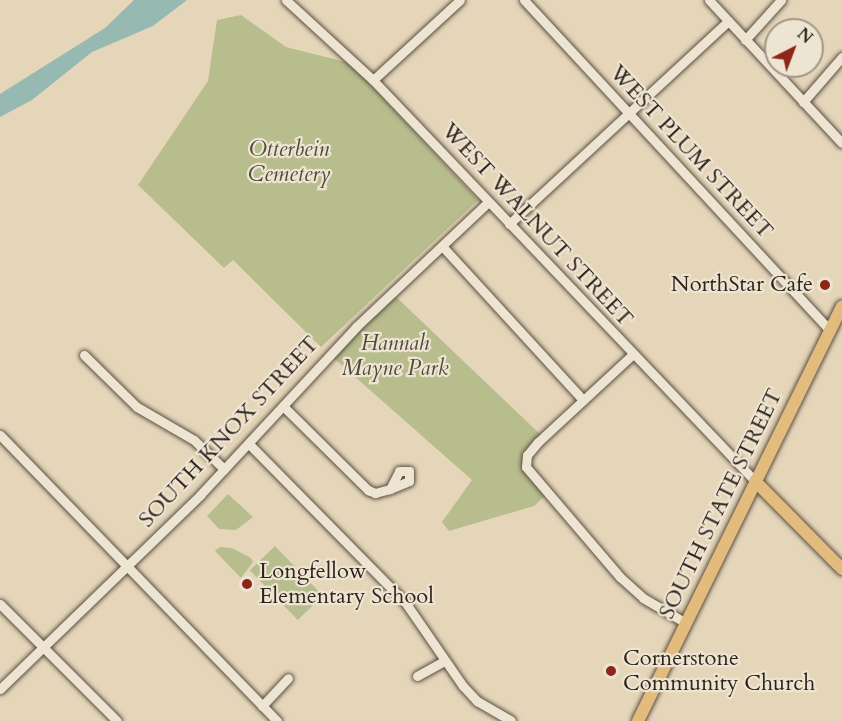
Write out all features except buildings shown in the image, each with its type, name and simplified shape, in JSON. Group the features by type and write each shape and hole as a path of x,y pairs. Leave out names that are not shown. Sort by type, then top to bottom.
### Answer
{"main road":[{"name":"SOUTH STATE STREET","path":"638,721 842,306"},
{"path":"755,481 842,569"}],"street":[{"name":"WEST WALNUT STREET","path":"286,0 373,80 632,355 755,481"},
{"path":"373,80 460,0"},
{"name":"WEST PLUM STREET","path":"524,0 830,330"},
{"path":"709,0 842,143"},
{"path":"745,40 781,0"},
{"path":"509,224 728,21"},
{"path":"803,102 842,57"},
{"name":"SOUTH KNOX STREET","path":"0,689 127,567 249,444 349,334 488,202"},
{"path":"442,246 584,400"},
{"path":"84,355 137,407 194,440 225,468"},
{"path":"632,355 538,442 526,462 528,471 620,577 643,598 686,622"},
{"path":"283,406 368,490 375,494 390,489"},
{"path":"0,435 277,721"},
{"path":"249,444 405,602 444,661 470,693 496,718 511,721"},
{"path":"0,604 117,721"},
{"path":"417,676 444,661"},
{"path":"262,706 288,678"}],"green space":[{"name":"Otterbein Cemetery","path":"241,15 286,47 350,63 478,200 321,347 233,260 224,268 138,185 208,81 217,20"},
{"name":"Hannah Mayne Park","path":"392,293 543,437 526,462 548,493 534,506 449,531 442,522 472,480 329,354"},
{"path":"228,494 253,517 236,530 219,529 207,516"},
{"path":"275,546 323,596 298,620 250,570"},
{"path":"220,547 232,548 251,558 253,562 241,578 215,551"}],"water":[{"path":"134,0 187,0 153,26 92,52 32,100 0,117 0,94 105,28"}],"place":[{"name":"NorthStar Cafe","path":"825,285"},
{"name":"Longfellow Elementary School","path":"247,584"},
{"name":"Cornerstone Community Church","path":"611,671"}]}
